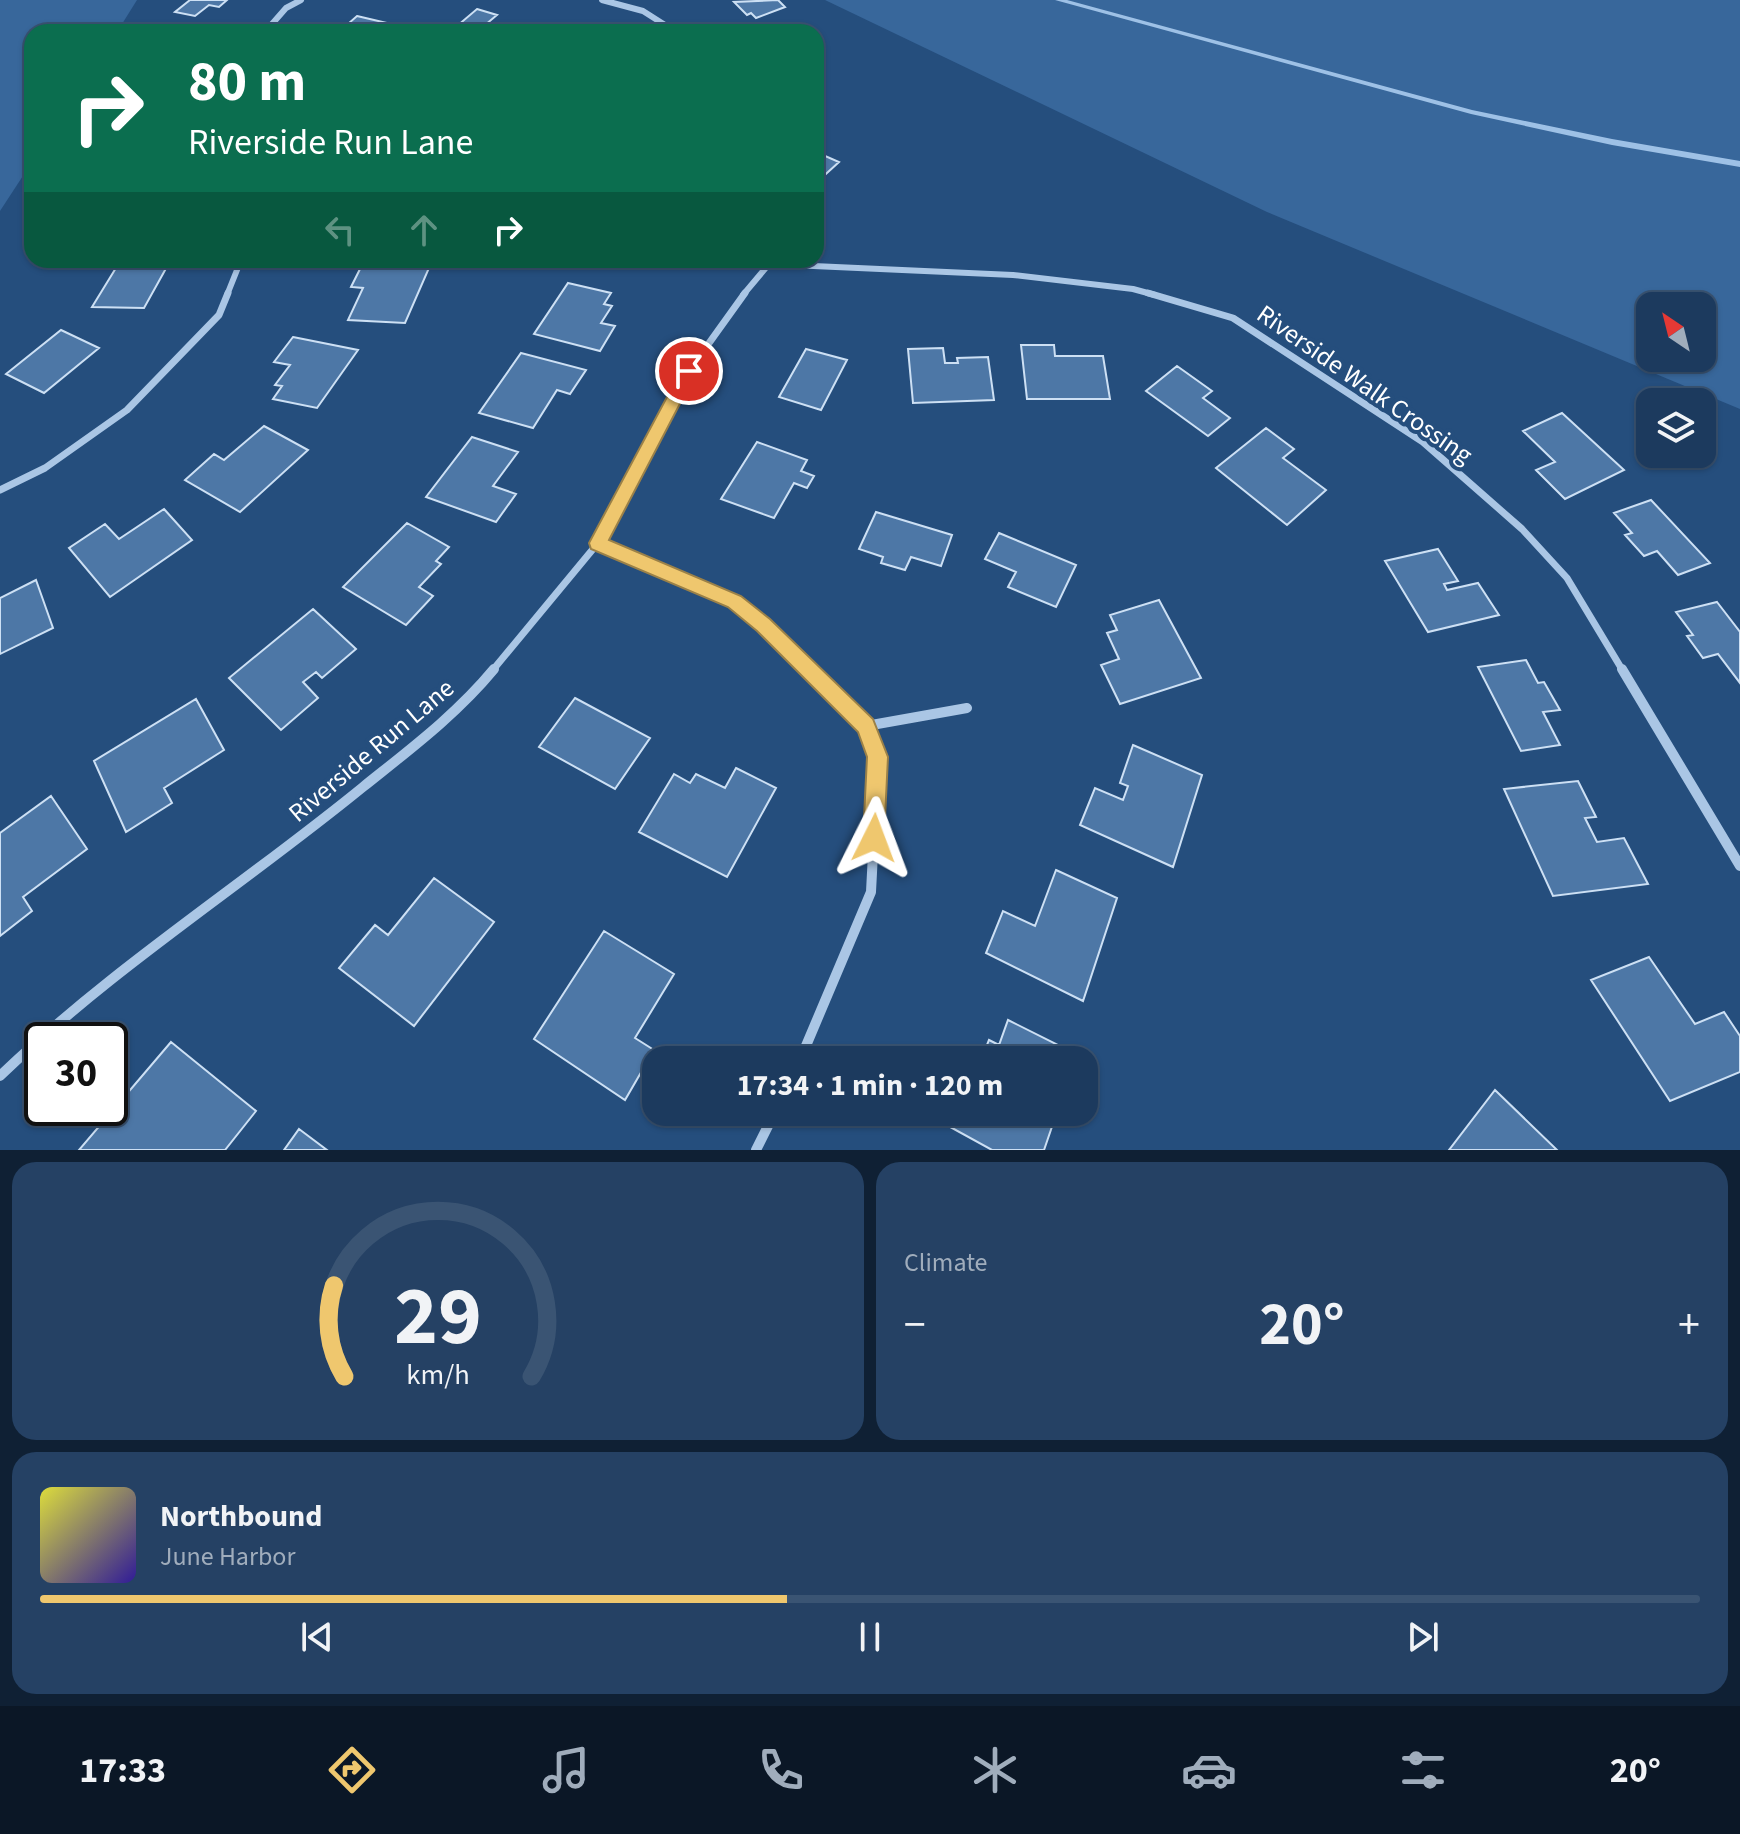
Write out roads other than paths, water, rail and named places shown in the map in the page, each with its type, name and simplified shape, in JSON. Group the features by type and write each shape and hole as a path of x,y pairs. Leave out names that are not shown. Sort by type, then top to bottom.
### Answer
{"street":[{"path":"272,24 286,8 301,0"},
{"path":"602,0 643,11 663,24"},
{"name":"Riverside Walk Crossing","path":"824,265 1043,278 1133,289 1233,318 1423,442 1522,529 1567,578 1740,866"},
{"path":"0,490 45,468 127,410 219,315 238,268"},
{"name":"Riverside Run Lane","path":"0,1076 52,1026 334,811 465,704 598,543 689,371 762,268"},
{"path":"598,543 735,602 764,625 866,726 878,757 871,892 806,1046"},
{"path":"866,726 967,708"},
{"path":"756,1150 768,1126"}],"waterway":[{"path":"1059,0 1471,112 1612,142 1740,164"}]}
